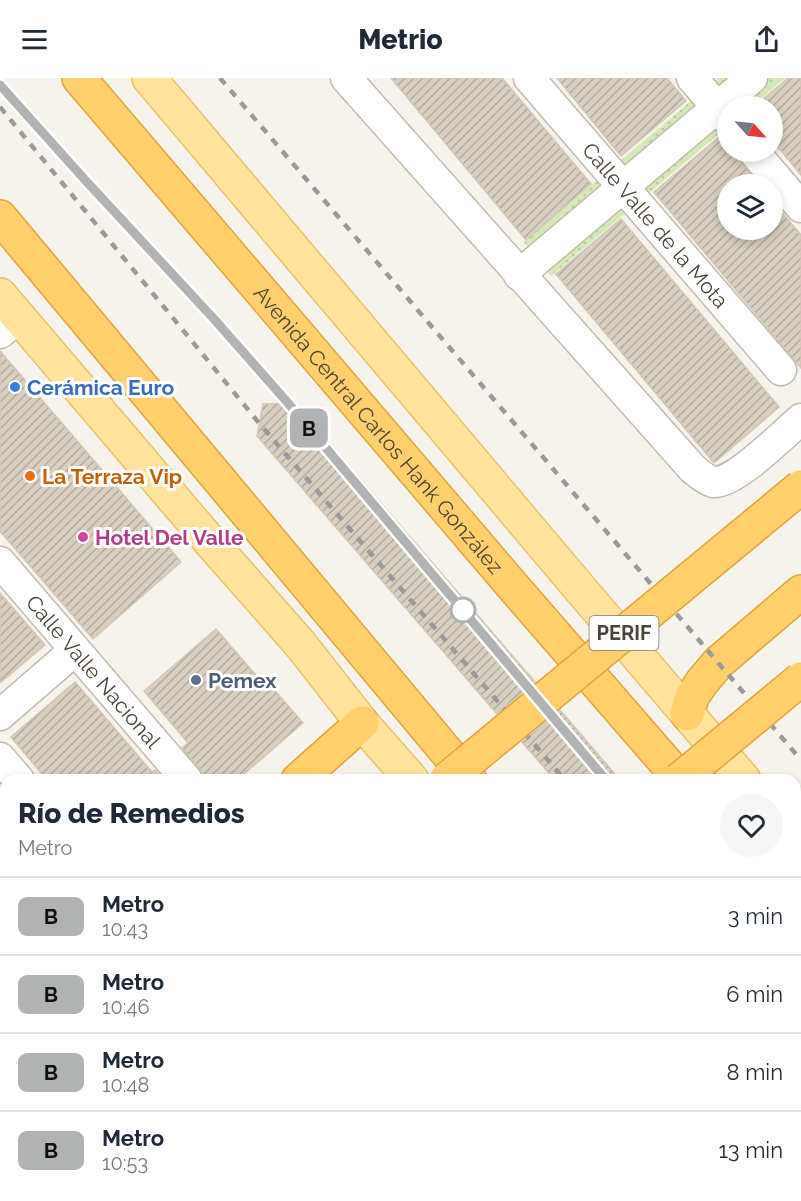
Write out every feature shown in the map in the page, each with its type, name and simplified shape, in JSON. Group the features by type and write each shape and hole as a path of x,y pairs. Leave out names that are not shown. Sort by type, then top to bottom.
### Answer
{"highway":[{"name":"Avenida Central Carlos Hank González","path":"79,78 675,774"},
{"path":"0,218 466,774"},
{"name":"PERIF","path":"453,774 801,487"},
{"path":"687,714 692,697 719,662 801,591"},
{"path":"687,774 801,679"},
{"path":"305,774 362,723"}],"main road":[{"path":"149,78 739,774"},
{"path":"6,315 302,645 362,723 407,774"}],"street":[{"path":"346,78 693,469 705,478 715,482 729,479 744,469 801,419"},
{"name":"Calle Valle de la Mota","path":"529,78 781,370"},
{"path":"692,78 717,108"},
{"path":"737,96 752,78"},
{"path":"519,275 623,187 717,118"},
{"path":"763,162 801,207"},
{"name":"Calle Valle Nacional","path":"0,562 182,774"},
{"path":"0,715 75,650"},
{"path":"0,758 14,774"}],"green space":[{"path":"718,78 785,78 764,96 717,96 717,135 551,276 524,242"}],"building":[{"path":"391,78 502,78 591,184 526,240"},
{"path":"557,78 667,78 686,101 621,156"},
{"path":"788,78 801,78 801,175 783,153 783,96 767,96"},
{"path":"717,139 717,162 740,162 750,174 717,174 717,240 783,240 783,214 801,235 801,368 654,192"},
{"path":"621,219 779,407 714,463 556,274"},
{"path":"0,351 181,562 93,639 0,531"},
{"path":"295,403 535,682 497,714 257,436 263,404"},
{"path":"0,593 45,645 0,683"},
{"path":"216,629 268,689 271,686 303,723 244,774 203,774 182,748 188,743 144,691"},
{"path":"75,682 152,772 155,770 159,774 42,774 11,737"},
{"path":"560,710 615,774 550,774 522,742"}],"railway":[{"path":"220,78 801,760"},
{"path":"0,85 86,181 200,302 601,774"},
{"path":"0,107 259,423 560,774"}],"metro line":[{"name":"B","path":"0,85 183,284 288,403 601,774"}],"place":[{"name":"Cerámica Euro","path":"15,387"},
{"name":"La Terraza Vip","path":"30,476"},
{"name":"Hotel Del Valle","path":"83,537"},
{"name":"Pemex","path":"196,680"}]}
